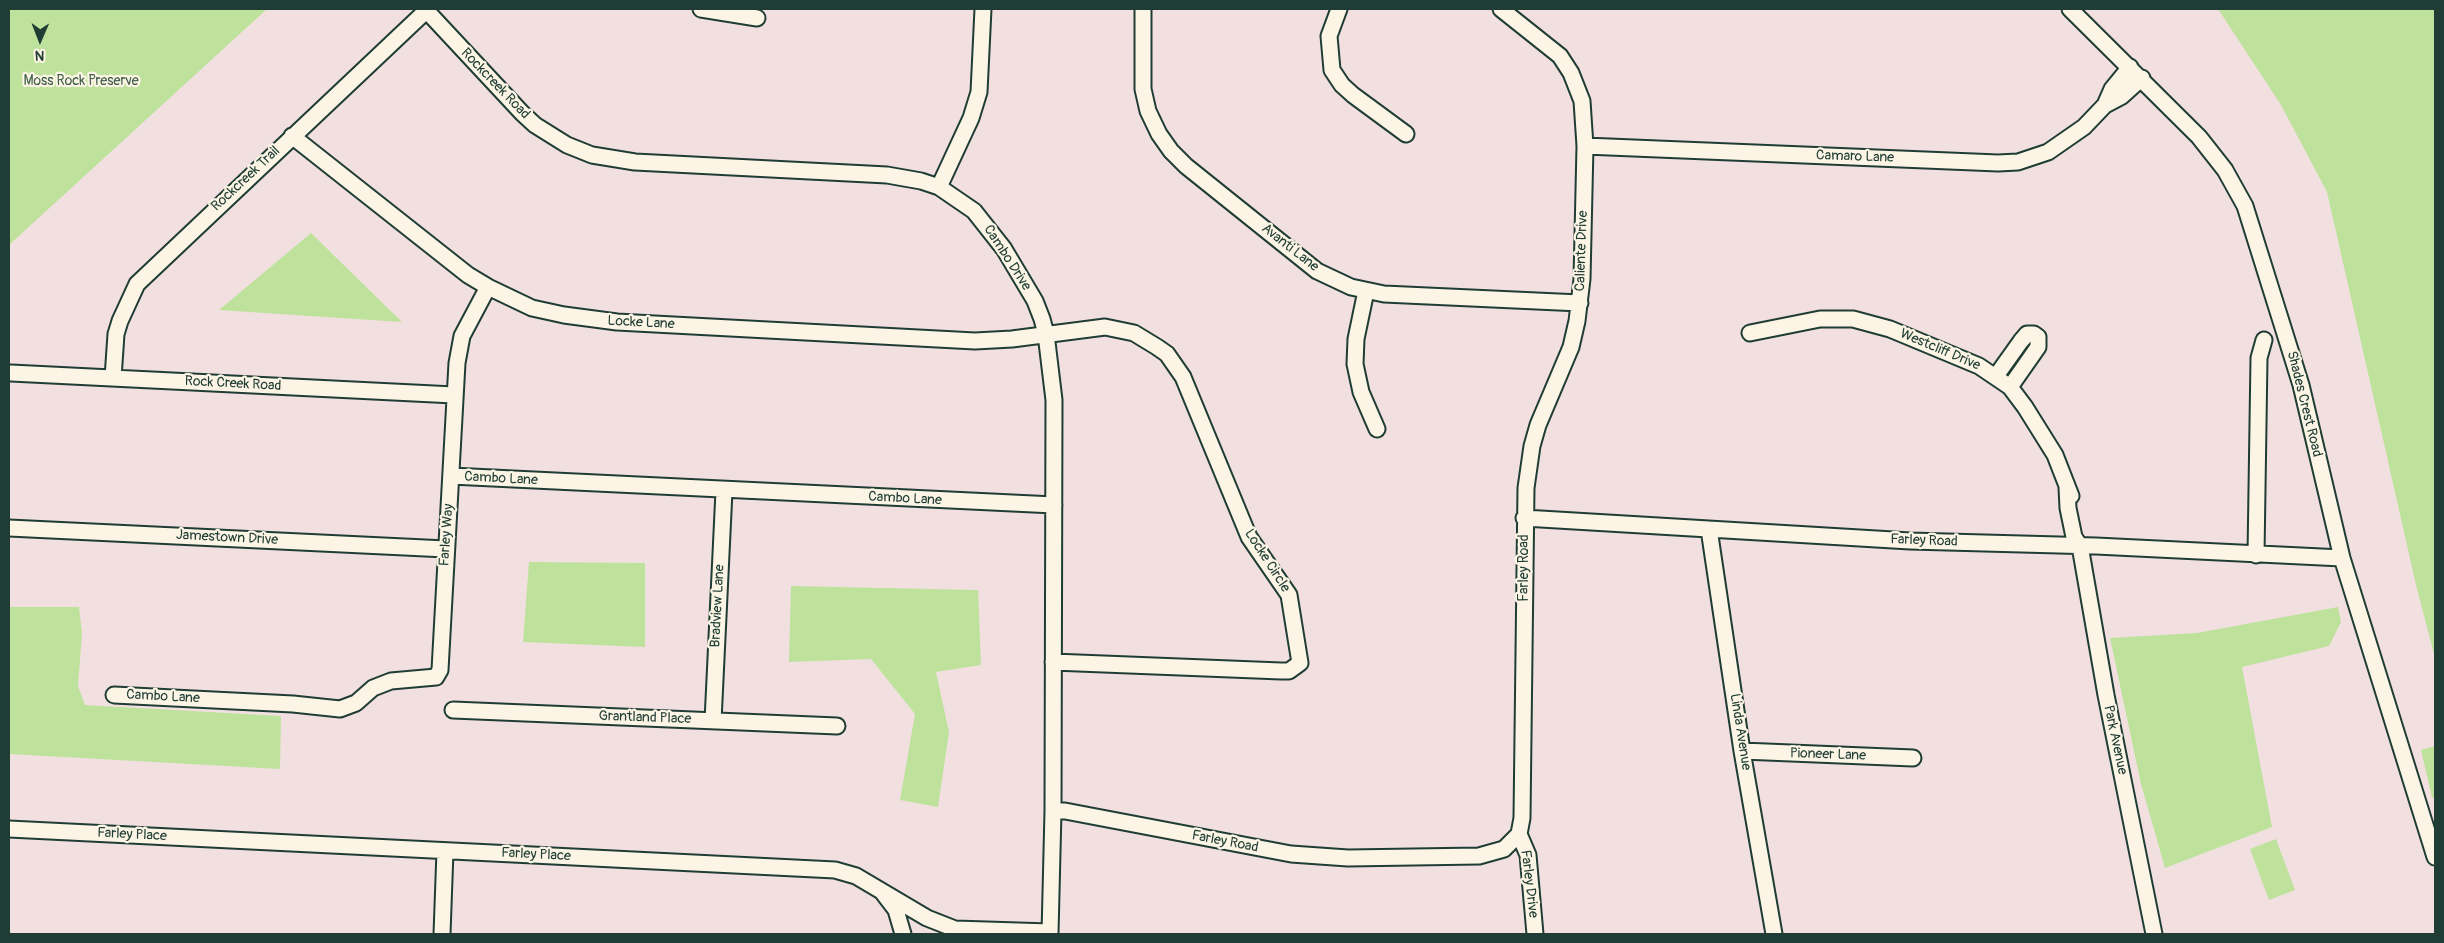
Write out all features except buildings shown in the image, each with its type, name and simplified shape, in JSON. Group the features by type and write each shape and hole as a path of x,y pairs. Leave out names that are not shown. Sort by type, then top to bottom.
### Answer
{"street":[{"name":"Rockcreek Trail","path":"113,378 120,320 124,308 137,284 427,9"},
{"name":"Rockcreek Road","path":"427,9 510,101 535,125 550,135 567,145 613,160 663,164"},
{"path":"701,9 757,18"},
{"path":"939,187 977,99 981,74 983,9"},
{"name":"Avanti Lane","path":"1143,9 1143,88 1153,124 1165,144 1186,166 1317,270 1351,287 1404,296 1580,304"},
{"path":"1339,9 1329,36 1332,70 1342,86 1406,134"},
{"name":"Caliente Drive","path":"1501,9 1560,56 1571,73 1582,101 1585,146 1580,304 1571,347 1532,446 1527,474 1524,518"},
{"name":"Shades Crest Road","path":"2070,9 2142,78 2199,137 2225,170 2245,206 2301,385 2342,558 2435,857"},
{"name":"Camaro Lane","path":"2105,105 2112,89 2130,67"},
{"name":"Camaro Lane","path":"1585,146 1998,164 2018,162 2048,152 2084,127 2105,105 2122,96 2142,78"},
{"name":"Locke Lane","path":"292,136 468,275 532,308 590,320 975,341 1046,334"},
{"name":"Cambo Drive","path":"663,164 887,175 921,181 939,187 974,211 990,229 1035,301 1046,334 1055,418 1054,505"},
{"name":"Farley Way","path":"440,670 457,363 462,336 488,287"},
{"path":"1366,291 1356,339 1355,364 1361,392 1377,429"},
{"name":"Westcliff Drive","path":"1750,334 1820,318 1853,319 1890,329 1979,366 1996,376 2010,387 2025,407 2055,455 2067,488 2068,508 2074,538 2080,546"},
{"name":"Locke Circle","path":"1046,334 1084,328 1118,328 1148,341 1167,354 1175,364 1190,391 1249,537 1289,595 1300,656 1300,663 1295,668 1281,671 1053,662"},
{"path":"1996,376 2027,334 2034,334 2038,337 2038,347 2010,387"},
{"path":"2256,555 2259,358 2264,340"},
{"name":"Rock Creek Road","path":"11,372 454,395"},
{"name":"Cambo Lane","path":"451,476 724,491 1054,505"},
{"name":"Bradview Lane","path":"713,721 724,491"},
{"path":"1050,933 1053,811 1054,505"},
{"name":"Farley Road","path":"1053,811 1065,811 1291,854 1348,858 1479,856 1504,850 1519,834 1522,818 1524,518 1910,541 2080,546 2342,558"},
{"name":"Jamestown Drive","path":"9,528 446,549"},
{"name":"Linda Avenue","path":"1709,529 1742,751 1774,934"},
{"name":"Park Avenue","path":"2080,546 2106,694 2154,934"},
{"name":"Cambo Lane","path":"114,695 294,704 340,709 356,703 373,688 391,681 436,676 440,670"},
{"name":"Grantland Place","path":"453,710 837,726"},
{"name":"Pioneer Lane","path":"1742,751 1913,758"},
{"name":"Farley Place","path":"9,829 835,870 856,876 927,918 955,929 1050,933"},
{"name":"Farley Drive","path":"1519,834 1528,855 1535,934"},
{"path":"442,934 445,851"},
{"path":"881,890 896,910 903,934"},
{"path":"940,934 955,929"}],"green space":[{"name":"Moss Rock Preserve","path":"9,9 267,9 9,245"},
{"path":"2218,9 2435,9 2435,658 2416,585 2327,192 2281,105"},
{"path":"311,233 402,322 219,310"},
{"path":"529,562 645,563 645,647 523,642"},
{"path":"791,586 978,590 981,665 936,672 949,732 938,807 900,800 915,714 871,659 789,662"},
{"path":"9,607 79,607 82,634 78,686 85,705 281,716 280,769 9,754"},
{"path":"2338,607 2341,622 2329,646 2242,667 2272,827 2165,868 2141,784 2110,638 2197,633"},
{"path":"2435,746 2435,797 2432,798 2421,750"},
{"path":"2276,839 2295,890 2269,900 2250,849"}]}
